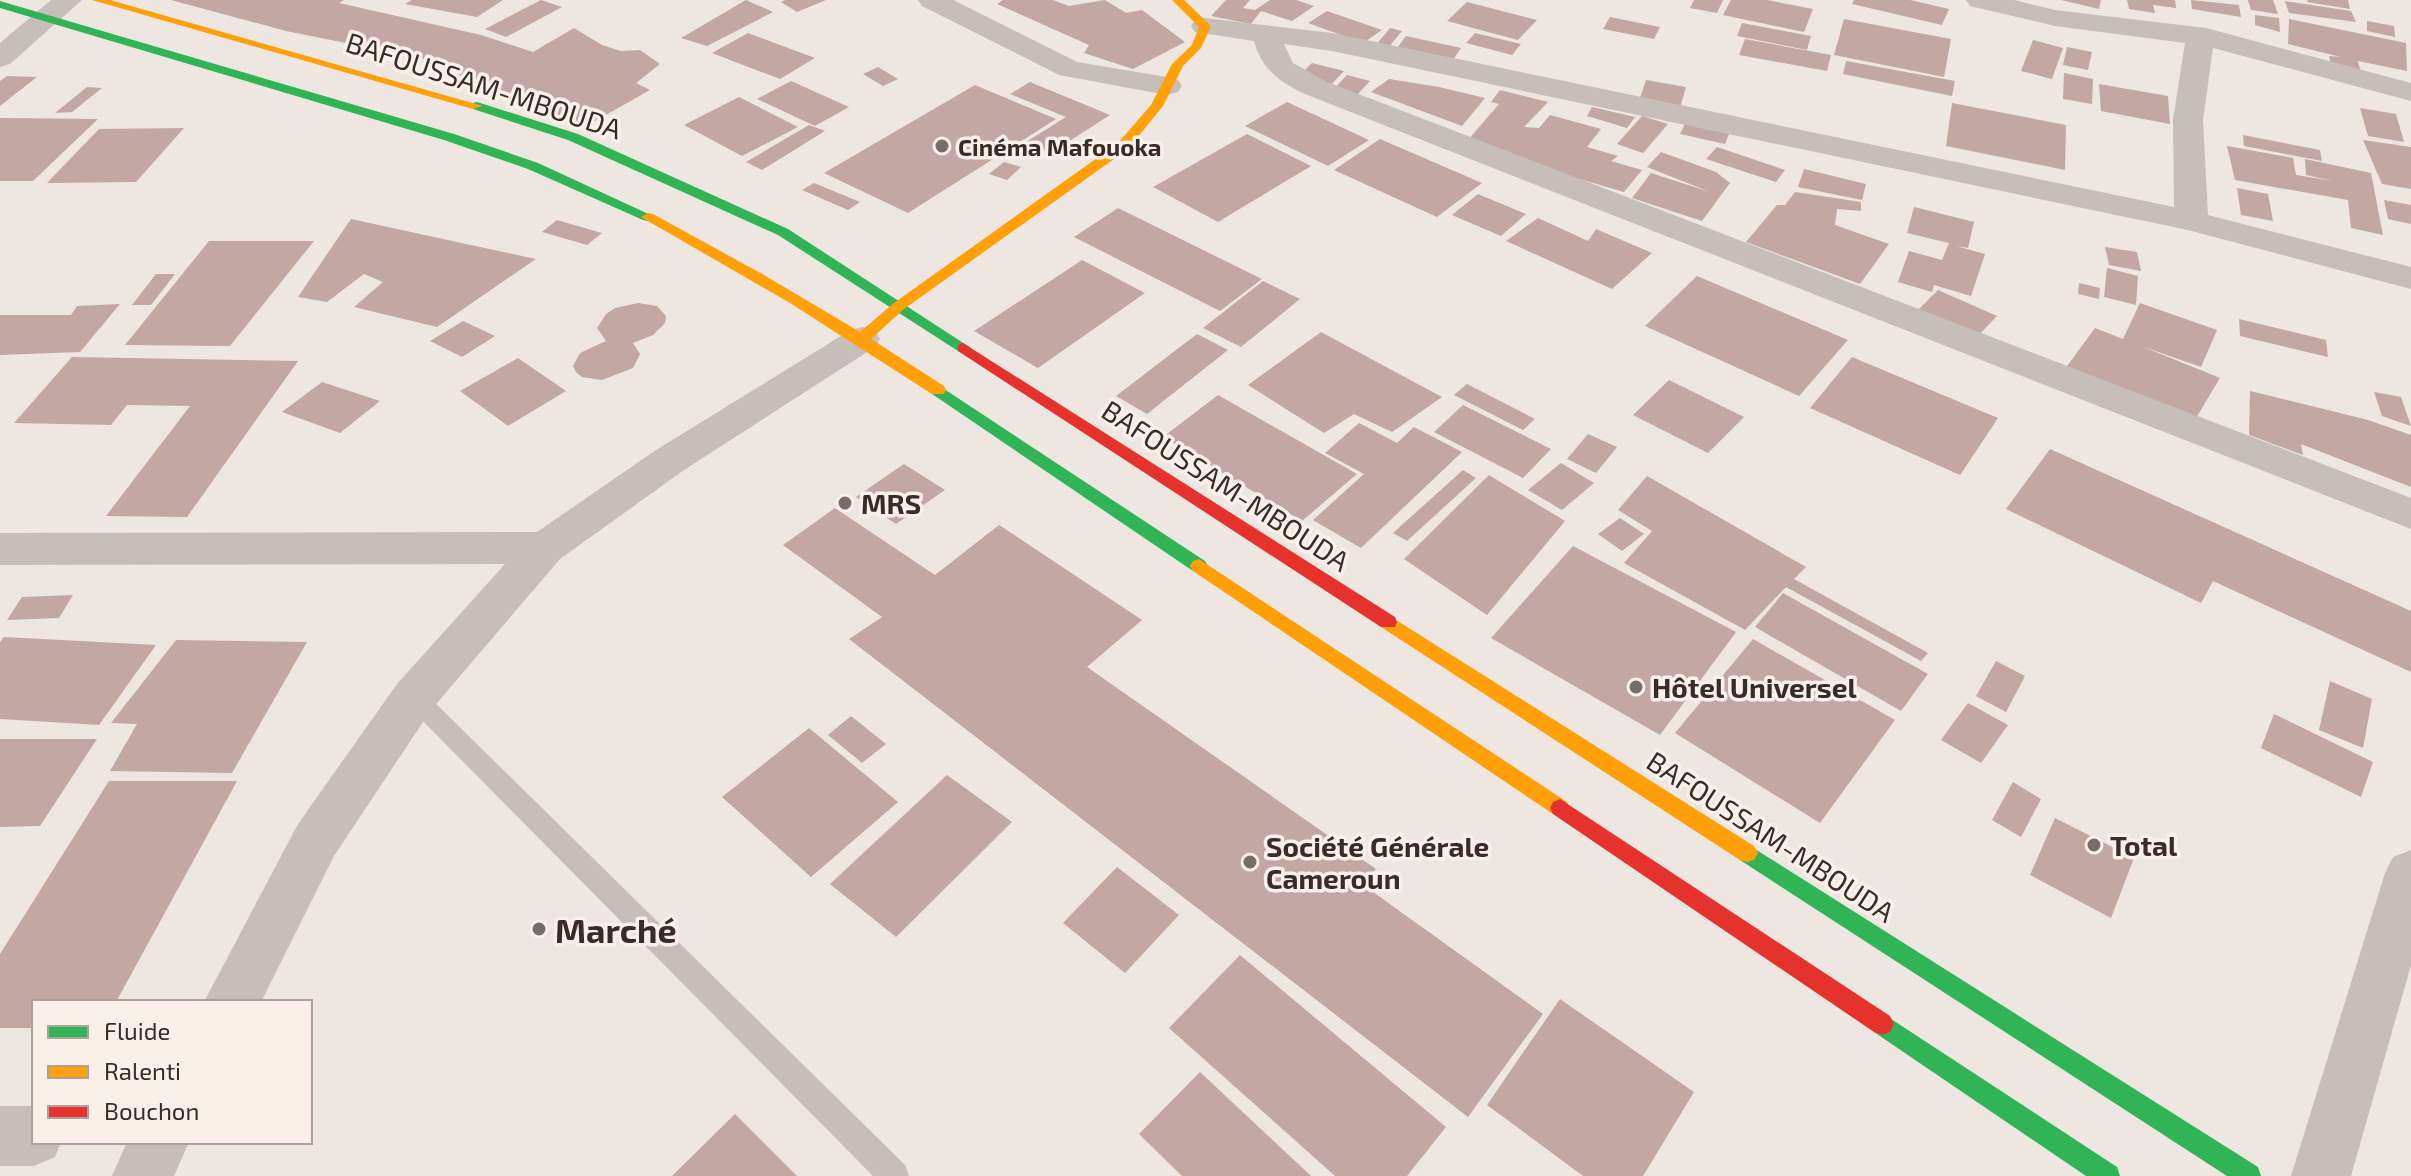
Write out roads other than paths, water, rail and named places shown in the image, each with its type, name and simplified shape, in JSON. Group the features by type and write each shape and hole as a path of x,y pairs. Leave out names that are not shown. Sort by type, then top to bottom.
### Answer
{"main road":[{"name":"BAFOUSSAM-MBOUDA","path":"98,0 459,101 573,137 783,232 2249,1176"},
{"path":"862,339 899,306 1112,155 1142,126 1178,64 1197,46 1205,26 1178,0"},
{"path":"0,4 56,8 449,137 533,166 627,206 708,248 862,339 1786,963 2108,1176"}],"street":[{"path":"932,0 1069,69 1167,86"},
{"path":"1980,0 2055,18 2200,36 2411,92"},
{"path":"0,58 56,8"},
{"path":"1205,26 1388,52 2191,221 2411,278"},
{"path":"1267,35 1272,57 1284,73 1316,88 2411,514"},
{"path":"2191,221 2188,120 2200,36"},
{"path":"233,1000 316,840 414,697 545,548 670,460 862,339"},
{"path":"0,549 545,548"},
{"path":"2321,1176 2411,873"},
{"path":"0,1136 32,1136"},
{"path":"142,1176 158,1144"}],"lane":[{"path":"414,697 894,1176"}],"place":[{"name":"Cinéma Mafouoka","path":"942,146"},
{"name":"MRS","path":"845,503"},
{"name":"Hôtel Universel","path":"1636,687"},
{"name":"Total","path":"2094,845"},
{"name":"Société Générale Cameroun","path":"1250,862"},
{"name":"Marché","path":"539,929"}]}
